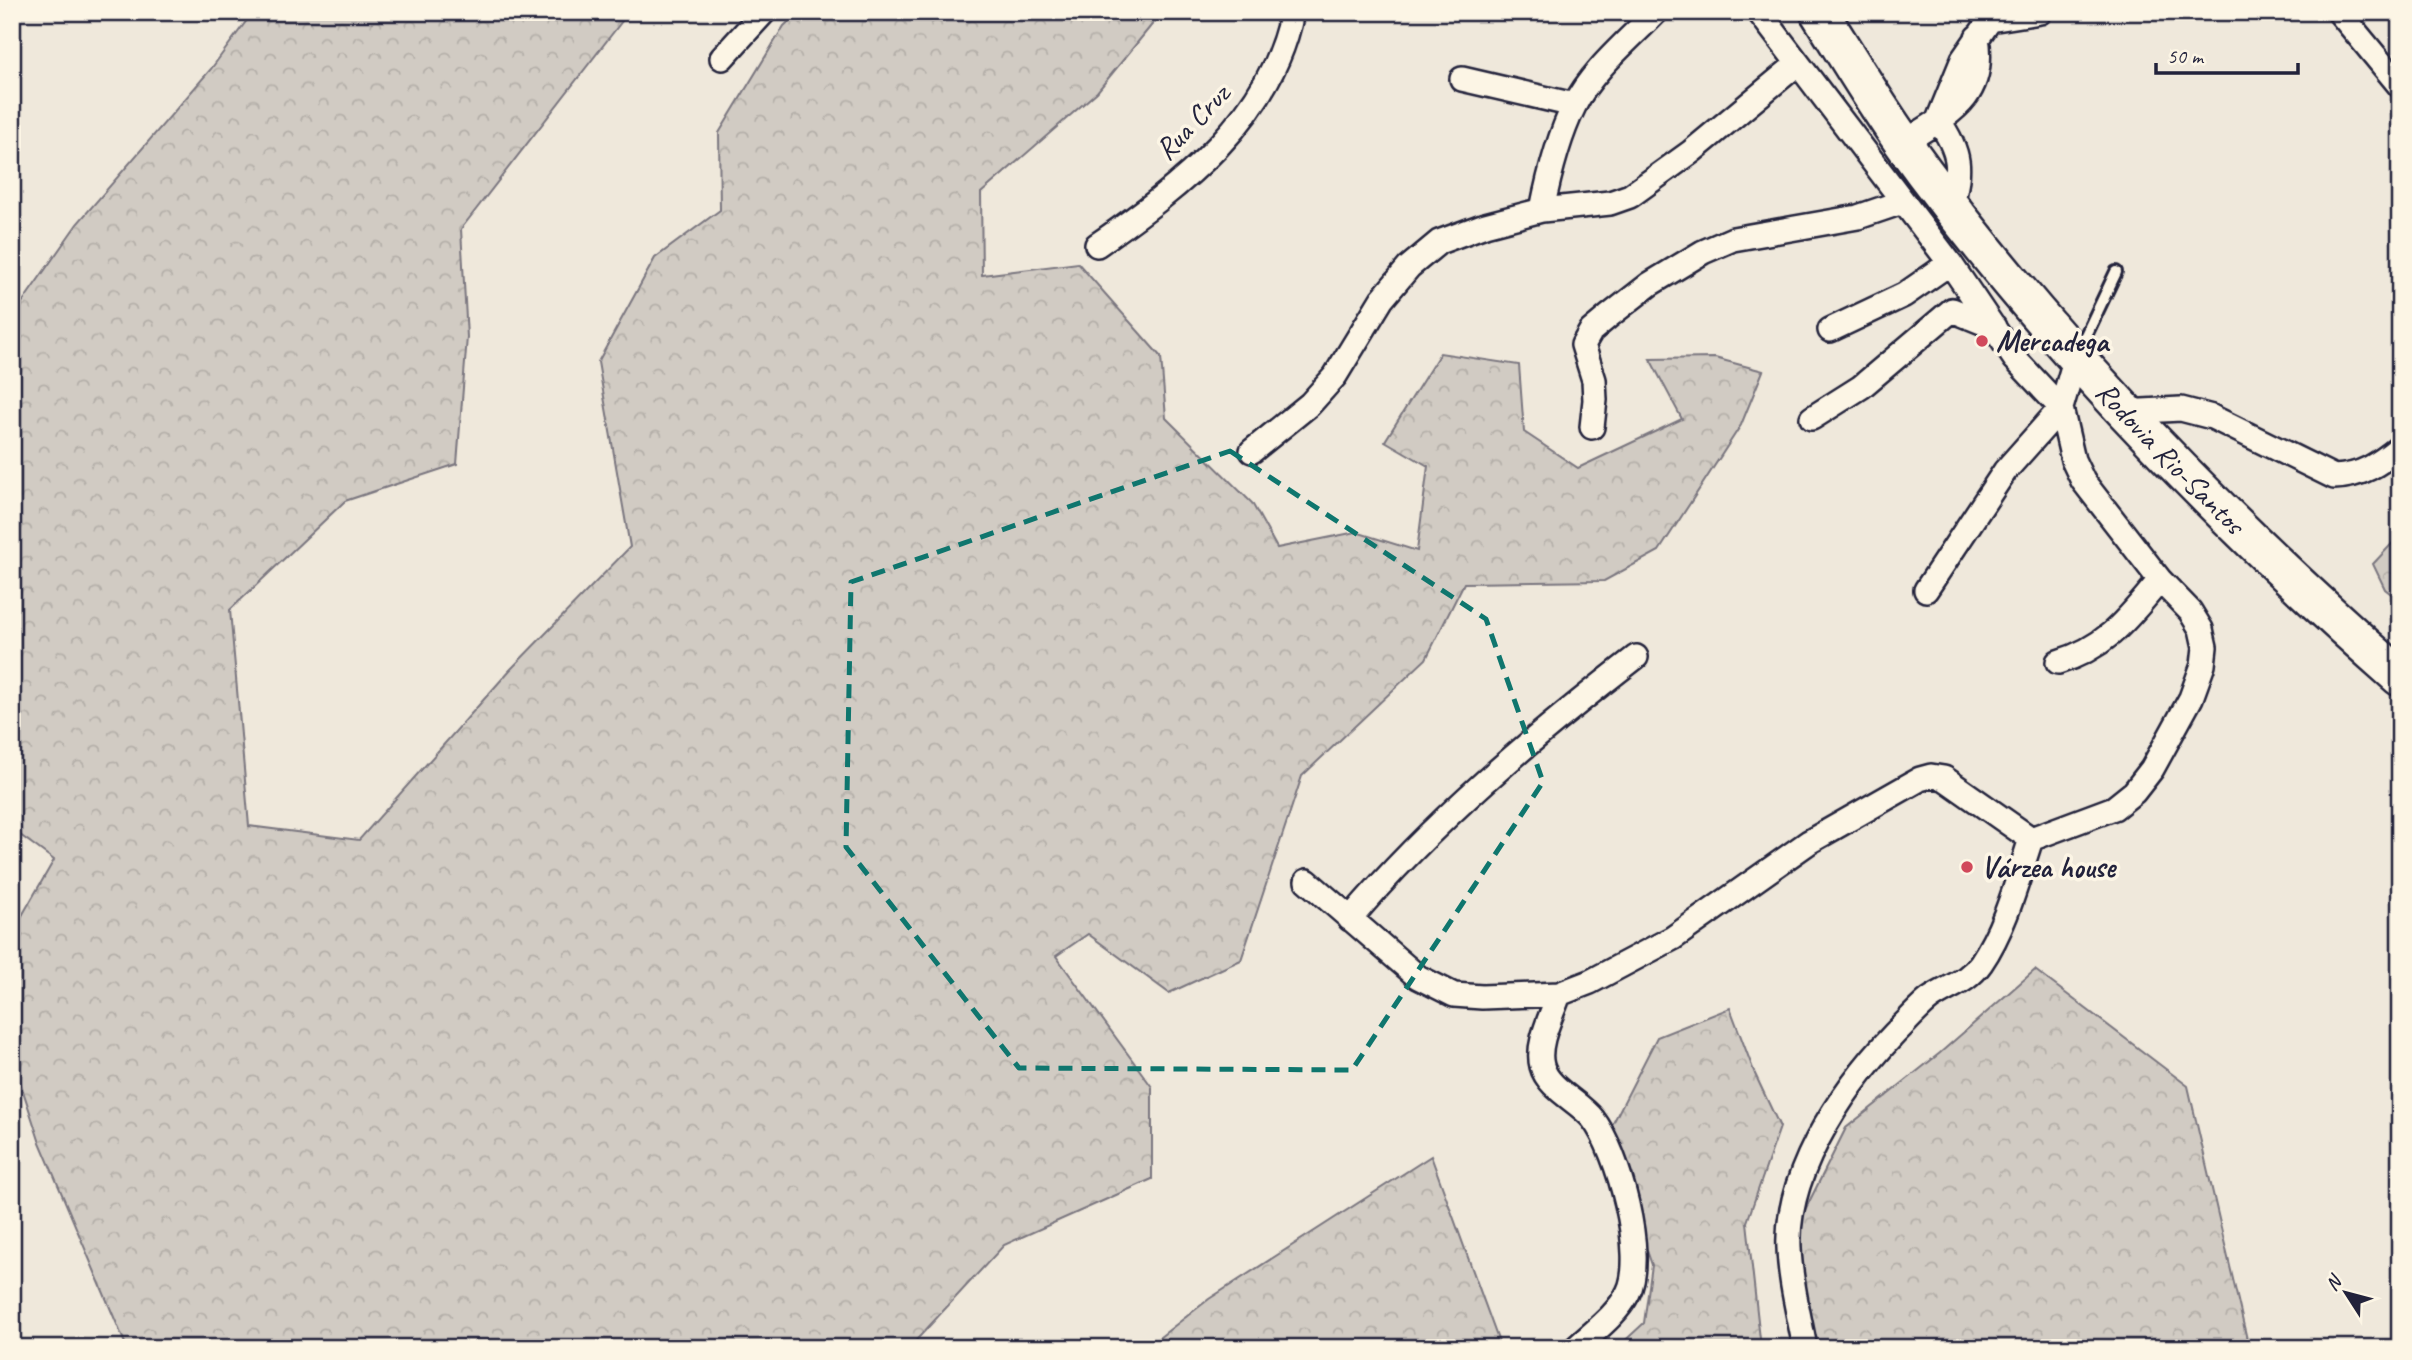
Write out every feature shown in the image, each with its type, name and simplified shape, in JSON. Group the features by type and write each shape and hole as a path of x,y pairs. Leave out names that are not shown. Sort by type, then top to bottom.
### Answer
{"highway":[{"name":"Rodovia Rio-Santos","path":"1819,12 1903,143 1951,208 2075,360 2217,506 2400,677"}],"street":[{"path":"722,58 764,12"},
{"name":"Rua Cruz","path":"1097,244 1146,211 1217,147 1255,105 1275,70 1287,37 1292,12"},
{"path":"1542,210 1550,171 1574,105 1602,68 1656,12"},
{"path":"1759,12 1796,65 1955,271 2015,359 2061,408 2073,460 2083,481 2160,580 2190,611 2201,629 2205,646 2203,665 2191,698 2152,769 2134,793 2114,808 2031,839"},
{"path":"2339,12 2400,86"},
{"path":"1903,143 1938,120 1963,59 1984,23 2032,13"},
{"path":"1252,451 1310,404 1335,376 1382,299 1409,267 1439,242 1485,225 1542,210 1610,203 1630,197 1691,152 1796,65"},
{"path":"1462,79 1574,105"},
{"path":"1938,120 1951,139 1959,164 1959,179 1951,208"},
{"path":"1592,427 1594,380 1583,345 1591,331 1650,284 1703,252 1733,239 1858,218 1902,202"},
{"path":"1811,418 1861,387 1952,310 1955,271"},
{"path":"1830,330 1955,271"},
{"path":"1952,310 1994,327"},
{"path":"1926,590 2005,471 2061,408 2075,360"},
{"path":"2123,412 2181,409 2212,417 2334,477 2353,476 2375,466 2400,447"},
{"path":"2059,662 2085,654 2104,641 2160,580"},
{"path":"1350,919 1387,874 1528,741 1636,657"},
{"path":"1307,881 1418,977 1437,989 1454,995 1482,997 1559,994 1590,982 1673,938 1809,842 1920,779 1931,776 1944,778 2031,839"},
{"path":"1805,1348 1789,1247 1791,1209 1802,1174 1824,1129 1858,1077 1888,1040 1929,1000 1961,985 1981,964 2008,909 2031,839"},
{"path":"1559,994 1540,1055 1542,1067 1547,1079 1579,1104 1595,1121 1612,1155 1626,1206 1633,1249 1634,1271 1628,1293 1576,1348"}],"lane":[{"path":"2075,360 2116,272"}],"highlighted area":[{"path":"1230,451 1486,619 1543,782 1352,1070 1019,1068 846,847 851,582"}],"green space":[{"path":"253,12 629,12 461,229 467,337 457,464 345,501 230,610 249,826 359,840 510,670 630,547 598,362 655,258 720,210 719,133 784,26 799,12 1156,12 1155,21 1097,92 981,193 982,275 1078,263 1161,357 1166,418 1252,503 1277,548 1356,532 1417,551 1428,466 1385,441 1440,353 1519,365 1524,432 1578,468 1682,419 1650,359 1715,358 1763,371 1741,425 1659,551 1604,581 1464,583 1426,659 1302,776 1241,960 1169,993 1088,934 1056,956 1152,1087 1152,1179 1004,1245 909,1348 127,1348 39,1140 12,1057 12,933 54,860 12,829 12,317 77,224 211,69"},
{"path":"2400,535 2400,601 2385,589 2373,564"},
{"path":"2035,970 2188,1086 2249,1348 1817,1348 1795,1230 1846,1128 1940,1053"},
{"path":"1730,1008 1755,1074 1780,1127 1747,1222 1761,1348 1617,1348 1644,1323 1652,1265 1607,1135 1657,1037"},
{"path":"1431,1156 1501,1348 1146,1348 1209,1299"}],"place":[{"name":"Mercadega","path":"1982,341"},
{"name":"Várzea house","path":"1967,867"}]}
